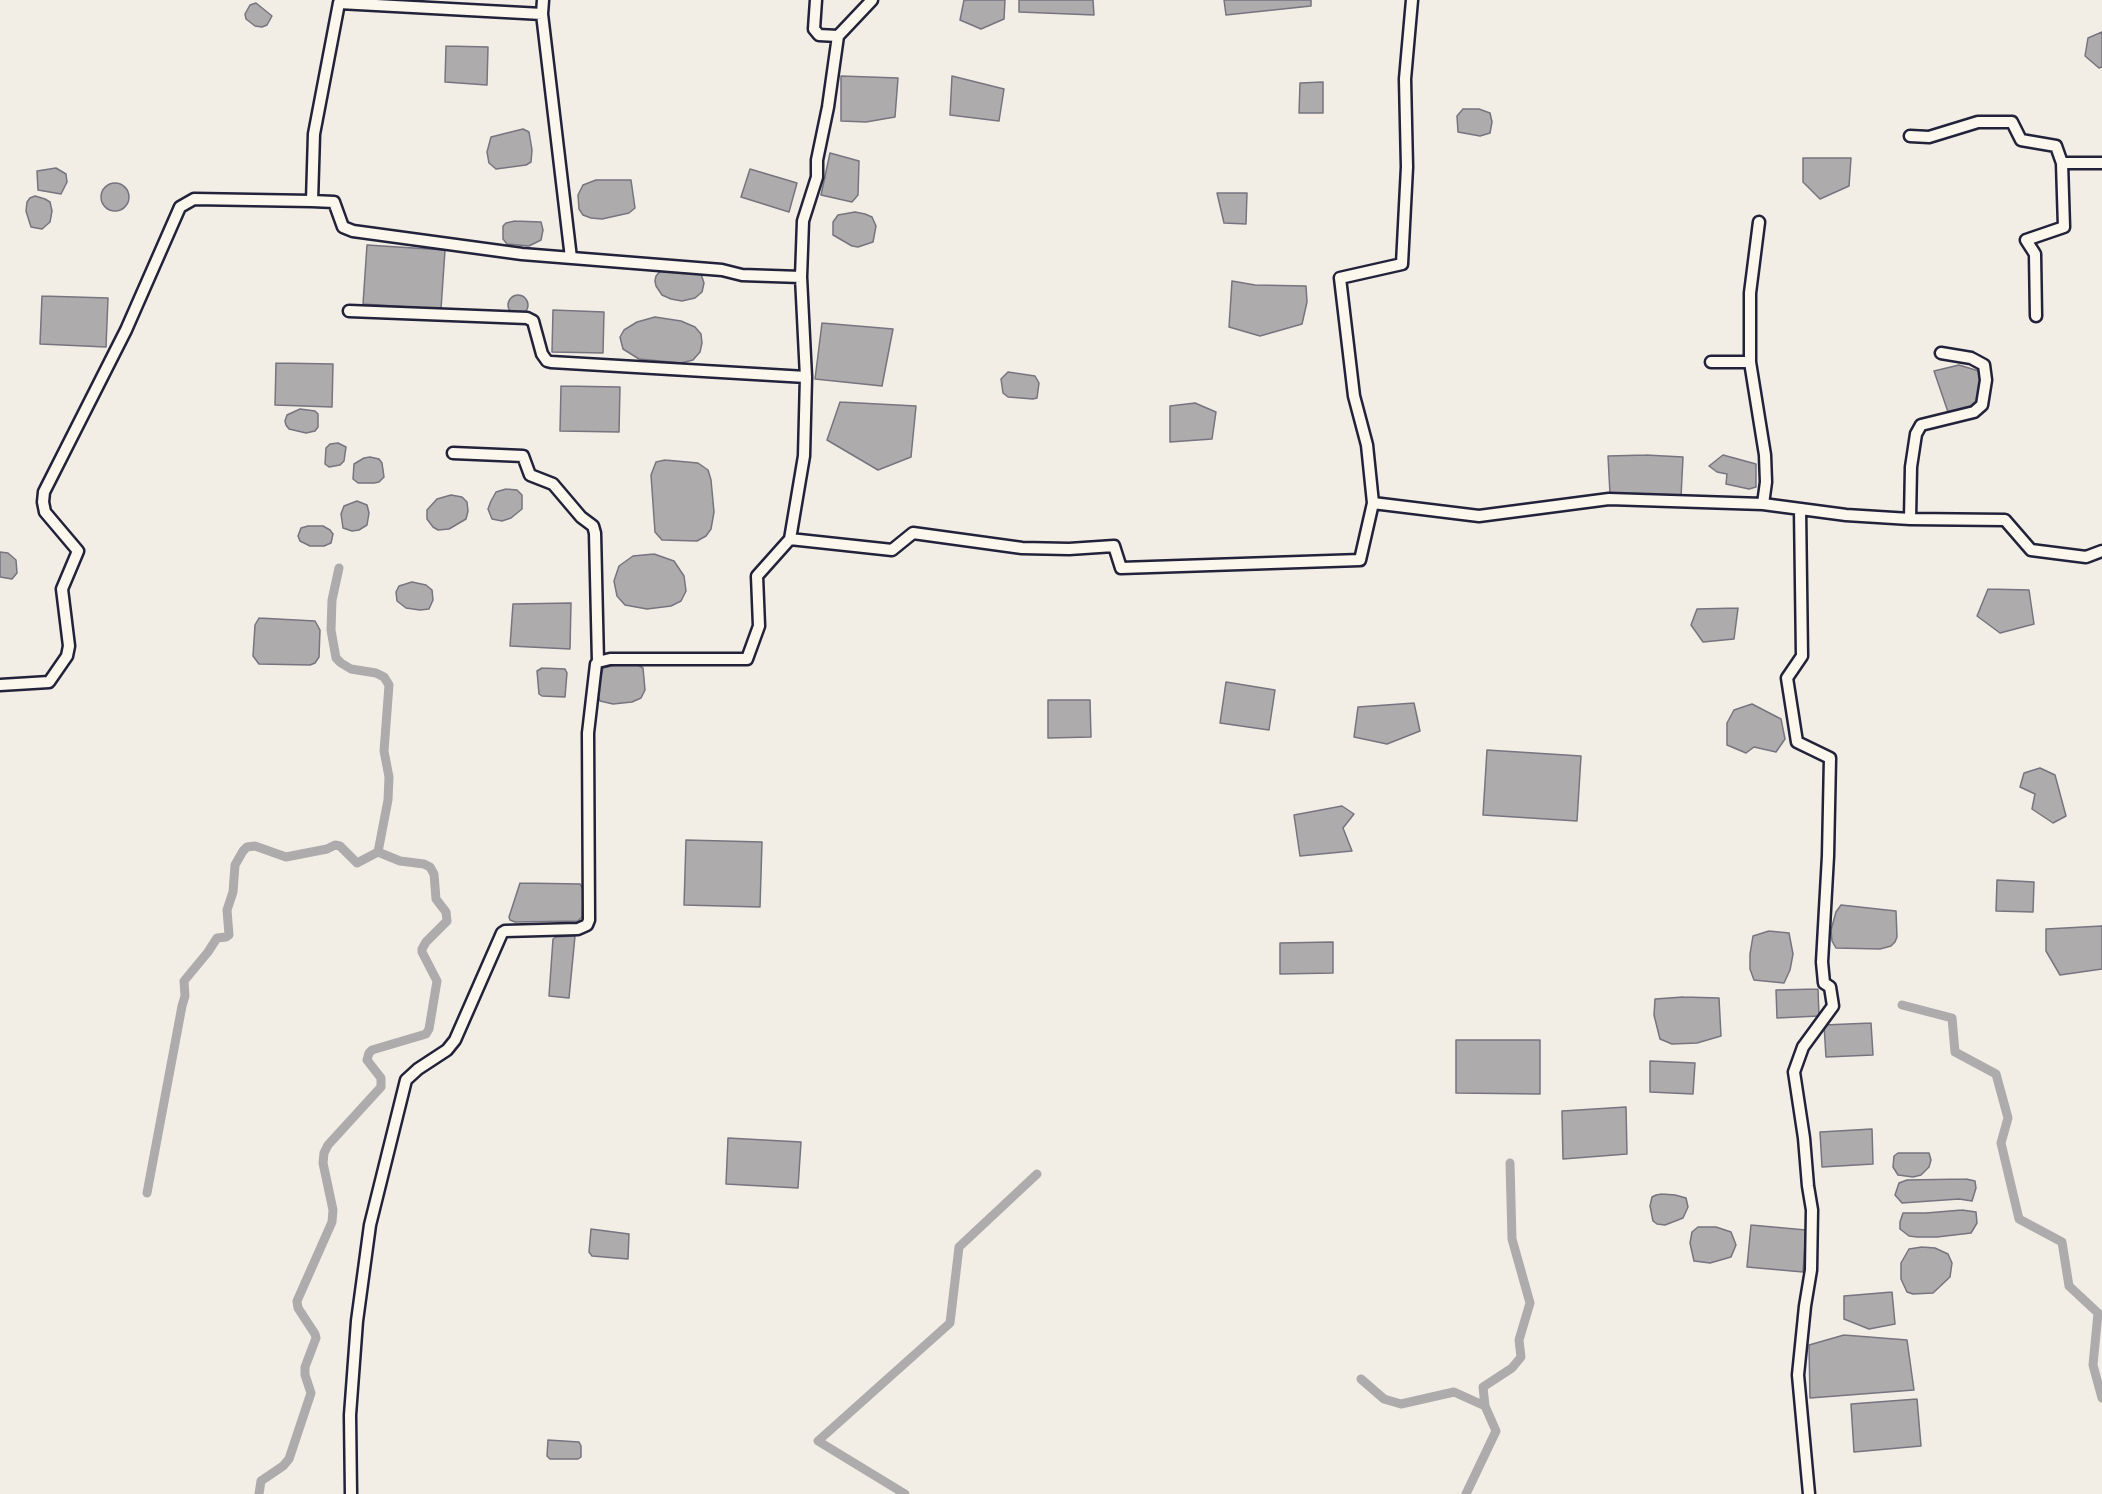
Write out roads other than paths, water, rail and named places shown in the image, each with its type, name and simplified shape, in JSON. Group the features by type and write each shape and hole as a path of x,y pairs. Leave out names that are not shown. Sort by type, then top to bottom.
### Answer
{"street":[{"path":"543,0 542,14 571,258"},
{"path":"816,0 814,29 819,35 838,36"},
{"path":"598,662 610,659 747,659 759,626 757,576 790,539 804,456 806,377 801,277 803,221 817,177 817,160 828,107 838,36 872,0"},
{"path":"790,539 892,550 913,533 1022,548 1069,549 1114,546 1121,568 1359,560 1373,503 1367,445 1354,396 1340,278 1402,264 1407,167 1405,79 1412,0"},
{"path":"312,201 314,134 339,3 542,14"},
{"path":"1910,136 1929,137 1978,122 2012,122 2021,140 2056,146 2062,163 2064,227 2026,240 2035,254 2036,316"},
{"path":"2062,163 2102,163"},
{"path":"0,686 49,682 67,656 69,646 62,589 78,551 45,512 44,492 126,330 180,207 194,200 334,202 343,227 346,229 522,254 722,270 742,275 801,277"},
{"path":"1759,222 1750,293 1750,362 1765,455 1766,482 1763,504"},
{"path":"349,311 527,318 533,321 542,354 551,362 806,377"},
{"path":"1910,519 1911,467 1916,434 1921,425 1974,412 1982,405 1986,380 1984,365 1971,358 1941,353"},
{"path":"1711,362 1750,362"},
{"path":"351,1494 350,1415 360,1299 370,1225 406,1080 447,1050 454,1040 502,933 505,931 578,929 587,925 589,920 588,733 598,662 595,533 592,526 581,517 553,484 530,475 523,456 453,453"},
{"path":"1373,503 1479,516 1609,499 1763,504 1846,515 1910,519 2005,520 2031,550 2086,557 2102,551"},
{"path":"1800,509 1802,656 1787,678 1797,742 1830,758 1828,856 1822,962 1824,983 1830,987 1833,1006 1803,1047 1794,1072 1812,1210 1811,1270 1798,1375 1809,1494"}],"waterway":[{"path":"259,1494 261,1481 289,1459 311,1393 305,1367 316,1338 298,1308 297,1301 332,1222 333,1210 323,1163 324,1153 328,1145 381,1087 381,1078 367,1060 369,1053 372,1050 426,1034 429,1029 437,981 422,949 447,921 446,912 436,899 434,874 430,867 400,861 378,852 388,800 389,777 384,751 389,685 384,677 376,673 351,669 336,658 331,630 332,600 339,568"},
{"path":"147,1193 185,996 184,981 217,938 229,935 227,910 233,892 235,865 243,851 247,847 255,846 286,857 327,849 335,845 340,846 357,863 378,852"},
{"path":"1902,1005 1952,1018 1955,1052 1996,1074 2008,1118 2001,1143 2019,1219 2062,1242 2069,1286 2098,1313 2093,1365 2102,1398"},
{"path":"1466,1494 1496,1431 1485,1406 1483,1387 1512,1368 1521,1357 1519,1340 1530,1303 1512,1239 1510,1163"},
{"path":"905,1494 818,1441 950,1323 959,1247 1037,1174"},
{"path":"1361,1379 1384,1399 1401,1404 1454,1392 1485,1406"}]}
